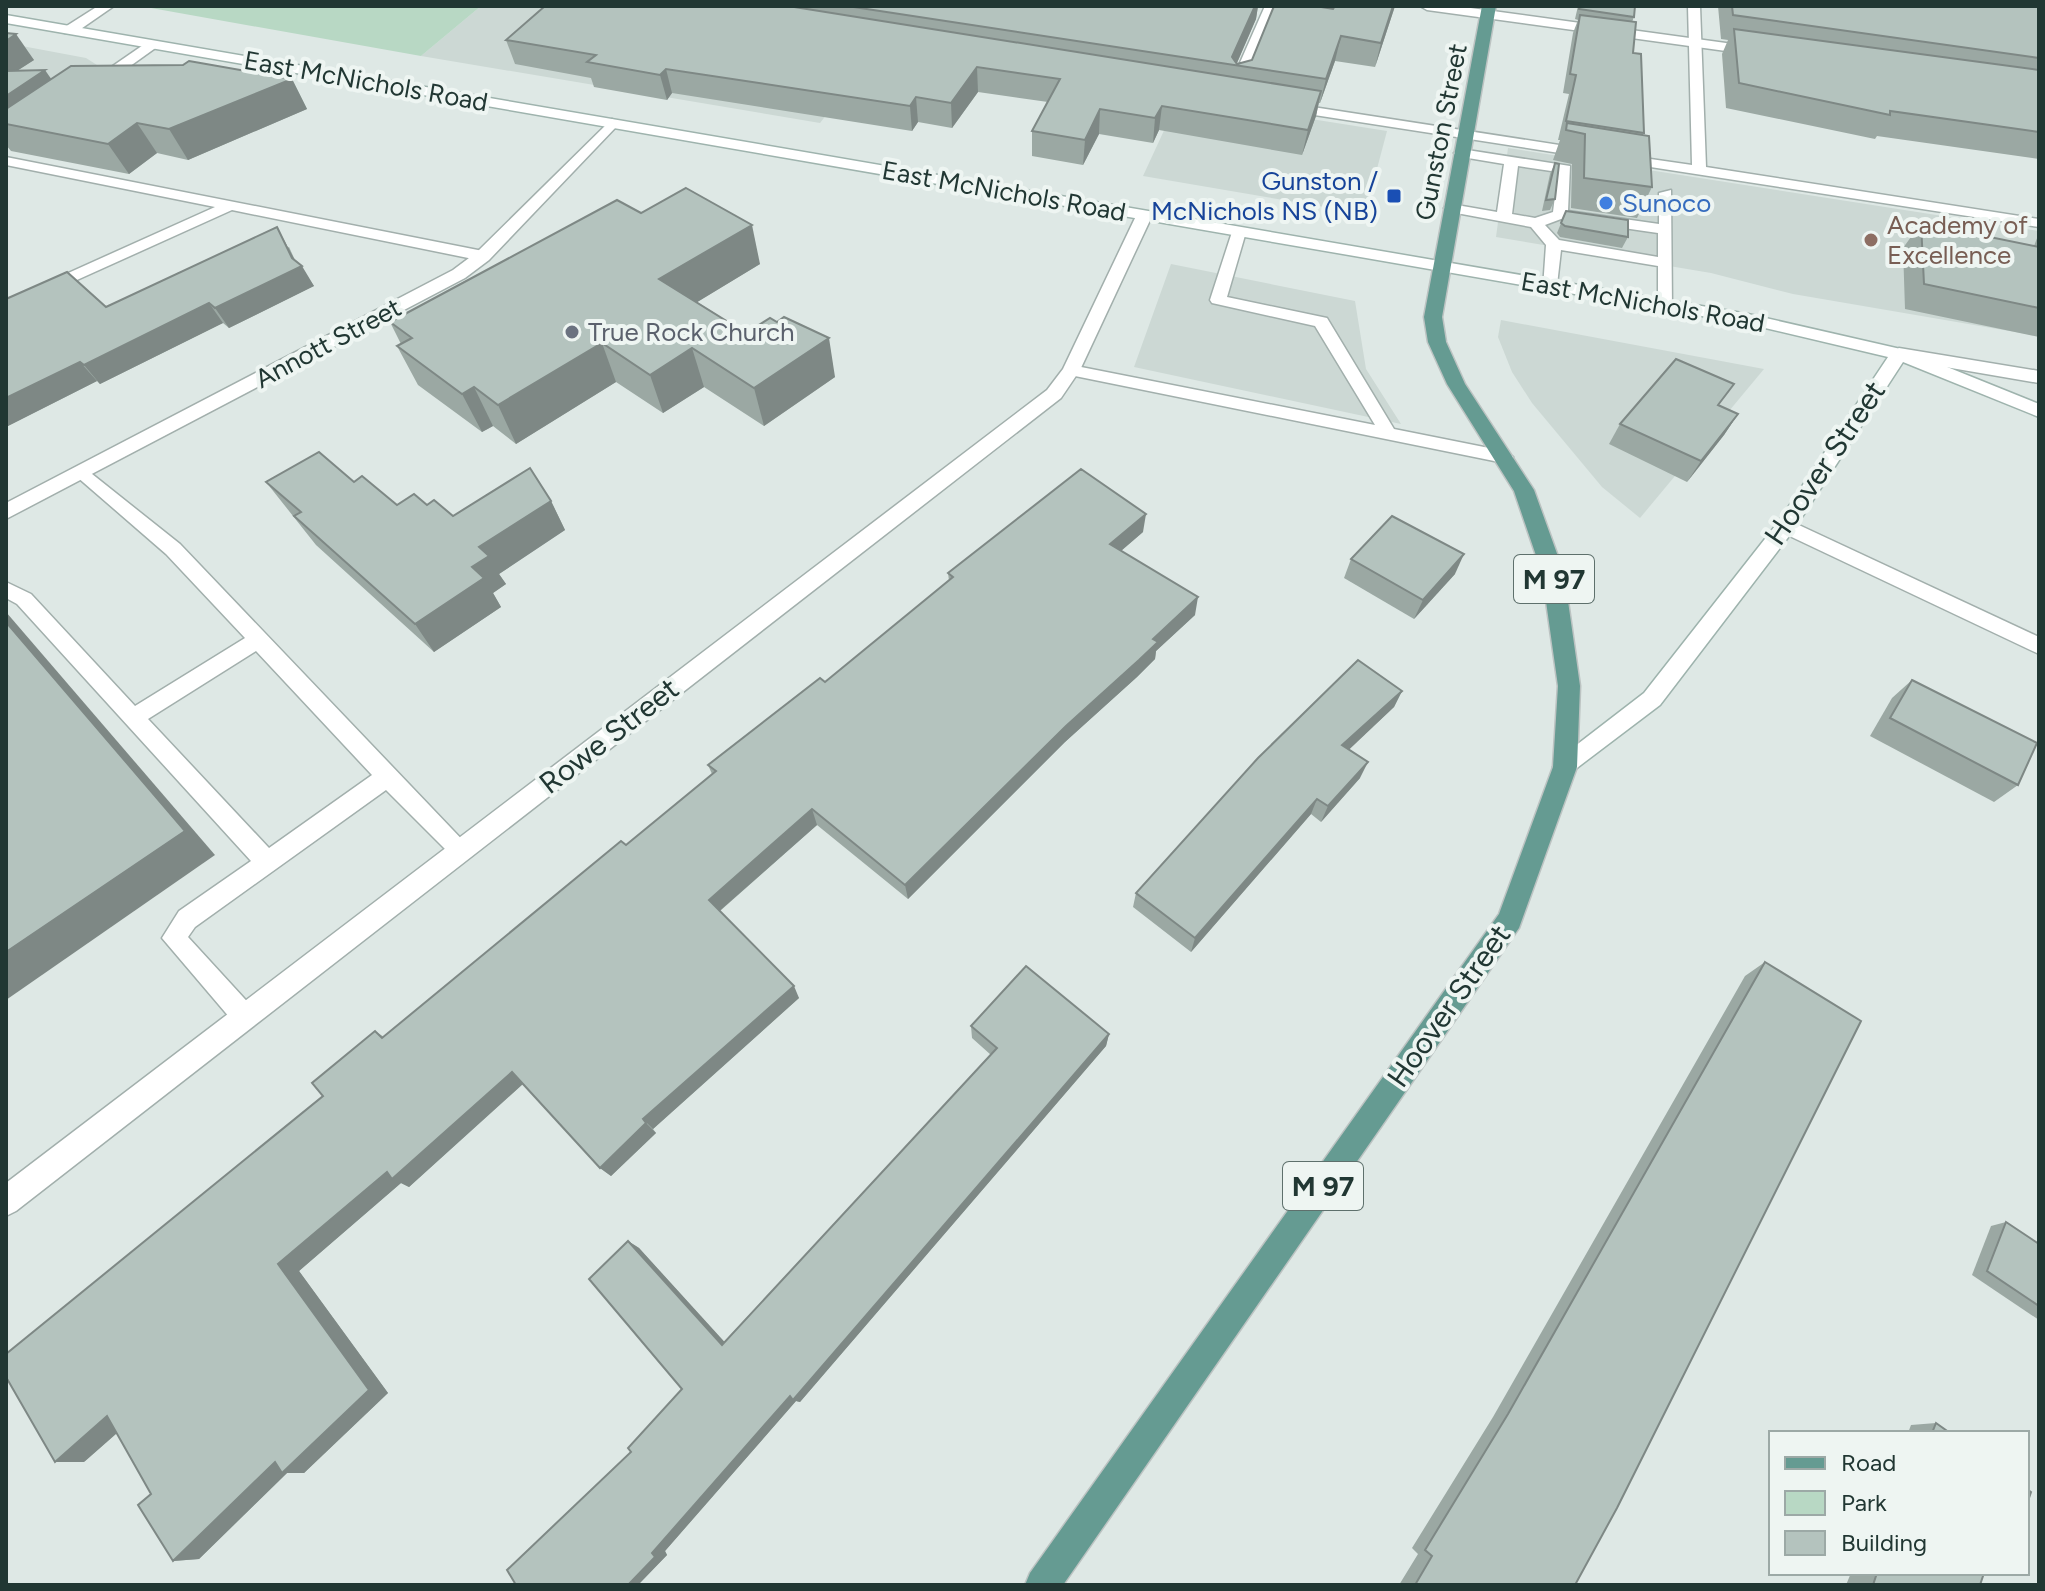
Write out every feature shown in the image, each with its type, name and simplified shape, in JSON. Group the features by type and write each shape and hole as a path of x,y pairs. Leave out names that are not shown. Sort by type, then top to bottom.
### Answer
{"main road":[{"name":"Gunston Street","path":"1440,267 1489,10"},
{"name":"M 97","path":"1440,267 1433,317 1437,342 1456,384 1524,490 1553,573 1569,686 1565,767"},
{"name":"Hoover Street","path":"1042,1585 1510,920 1565,767"}],"street":[{"path":"70,30 107,6"},
{"path":"1427,6 1489,10 1773,53"},
{"name":"East McNichols Road","path":"6,19 1748,319 1899,354 2039,411"},
{"path":"80,95 154,44"},
{"name":"Annott Street","path":"6,512 459,274 483,256 612,123"},
{"name":"Rowe Street","path":"6,1201 1054,394 1071,370 1144,216"},
{"path":"1899,354 2039,377"},
{"name":"Hoover Street","path":"1565,767 1652,699 1786,526 1899,354"}],"lane":[{"path":"1238,83 1271,6"},
{"path":"1694,6 1699,171"},
{"path":"1277,105 2039,223"},
{"path":"1461,153 1565,169 1560,214"},
{"path":"6,161 483,256"},
{"path":"1504,217 1512,161"},
{"path":"1666,193 1666,305"},
{"path":"6,307 230,206"},
{"path":"1451,208 1536,223 1560,214 1666,230"},
{"path":"1536,223 1554,244 1666,263"},
{"path":"1238,232 1218,300 1321,322 1388,433"},
{"path":"1549,285 1554,244"},
{"path":"1071,370 1504,457"},
{"path":"82,472 173,549 387,777 461,850"},
{"path":"1786,526 2039,646"},
{"path":"6,589 24,599 267,862"},
{"path":"134,717 258,640"},
{"path":"245,1017 174,938 187,919 387,777"}],"shaded area":[{"path":"481,6 605,6 877,50 820,123 421,56"},
{"path":"6,43 86,58 97,65 6,126"},
{"path":"1179,98 1387,131 1365,214 1143,176"},
{"path":"1508,148 2039,231 2039,336 1793,294 1711,273 1496,237"},
{"path":"1171,264 1355,301 1366,369 1401,424 1134,367"},
{"path":"1501,320 1764,369 1640,518 1602,487 1532,403 1512,372 1498,337"}],"green space":[{"path":"140,6 481,6 421,56"}],"building":[{"path":"545,6 788,6 1321,91 1308,130 1162,106 1155,118 1100,109 1085,140 1032,131 1060,79 977,67 951,103 916,97 910,106 666,69 660,75 587,62 596,55 506,40"},
{"path":"847,6 1255,6 1232,57 1237,64 1252,60 1274,6 1333,9 1335,6 1393,6 1381,43 1341,36 1326,79"},
{"path":"1580,6 1635,6 1634,17 1579,9"},
{"path":"1732,6 2039,6 2039,58 1733,15"},
{"path":"1580,15 1636,22 1633,53 1641,54 1644,133 1566,121 1576,75 1570,74"},
{"path":"1734,29 2039,70 2039,132 1890,111 1890,115 1739,83"},
{"path":"189,61 292,79 169,129 137,123 108,144 6,124 6,109 71,66 183,65"},
{"path":"45,70 6,96 6,71"},
{"path":"1567,123 1649,136 1652,187 1584,178 1585,134 1566,130"},
{"path":"1555,163 1559,164 1555,199 1546,200"},
{"path":"686,188 752,225 659,279 746,333 770,318 777,322 784,317 829,338 754,388 692,348 650,375 602,343 498,405 474,387 462,394 397,346 412,338 390,322 617,200 641,213"},
{"path":"1566,211 1628,220 1628,237 1565,226 1561,223"},
{"path":"1921,223 2039,247 2039,308 1924,284"},
{"path":"277,227 292,258 302,266 215,308 209,303 84,365 80,362 6,398 6,299 67,272 106,307"},
{"path":"1676,359 1734,384 1718,405 1738,414 1701,461 1620,424"},
{"path":"319,452 354,482 362,476 397,505 414,494 427,505 434,500 453,516 530,468 551,501 479,547 489,556 472,567 484,578 415,624 294,516 301,512 266,482"},
{"path":"1081,469 1146,514 1110,544 1198,597 1153,639 1158,642 1066,726 905,885 812,809 709,900 794,986 643,1119 646,1123 600,1168 512,1072 392,1179 387,1172 278,1264 369,1390 282,1473 275,1462 173,1561 138,1505 151,1494 107,1416 55,1462 6,1377 6,1354 323,1096 312,1083 375,1031 382,1038 621,841 626,845 716,771 708,765 820,678 825,682 953,577 948,573"},
{"path":"1392,516 1464,554 1423,600 1351,559"},
{"path":"6,622 185,831 6,952"},
{"path":"1358,660 1402,691 1342,745 1368,762 1328,806 1317,799 1195,938 1136,893 1258,758"},
{"path":"1912,680 2037,743 2018,785 1890,718"},
{"path":"1765,962 1861,1021 1617,1508 1575,1585 1415,1585 1432,1556 1425,1550 1508,1414"},
{"path":"1026,966 1109,1034 793,1400 790,1396 652,1553 655,1557 628,1585 516,1585 507,1570 631,1452 628,1448 682,1389 589,1279 628,1241 722,1345 997,1048 971,1026"},
{"path":"2006,1222 2039,1244 2039,1306 1987,1271"},
{"path":"1936,1423 1947,1431 1933,1431"},
{"path":"1876,1575 1983,1575 1980,1585 1873,1585"}],"place":[{"name":"Gunston / McNichols NS (NB)","path":"1394,196"},
{"name":"Sunoco","path":"1606,203"},
{"name":"Academy of Excellence","path":"1871,240"},
{"name":"True Rock Church","path":"572,332"}]}
